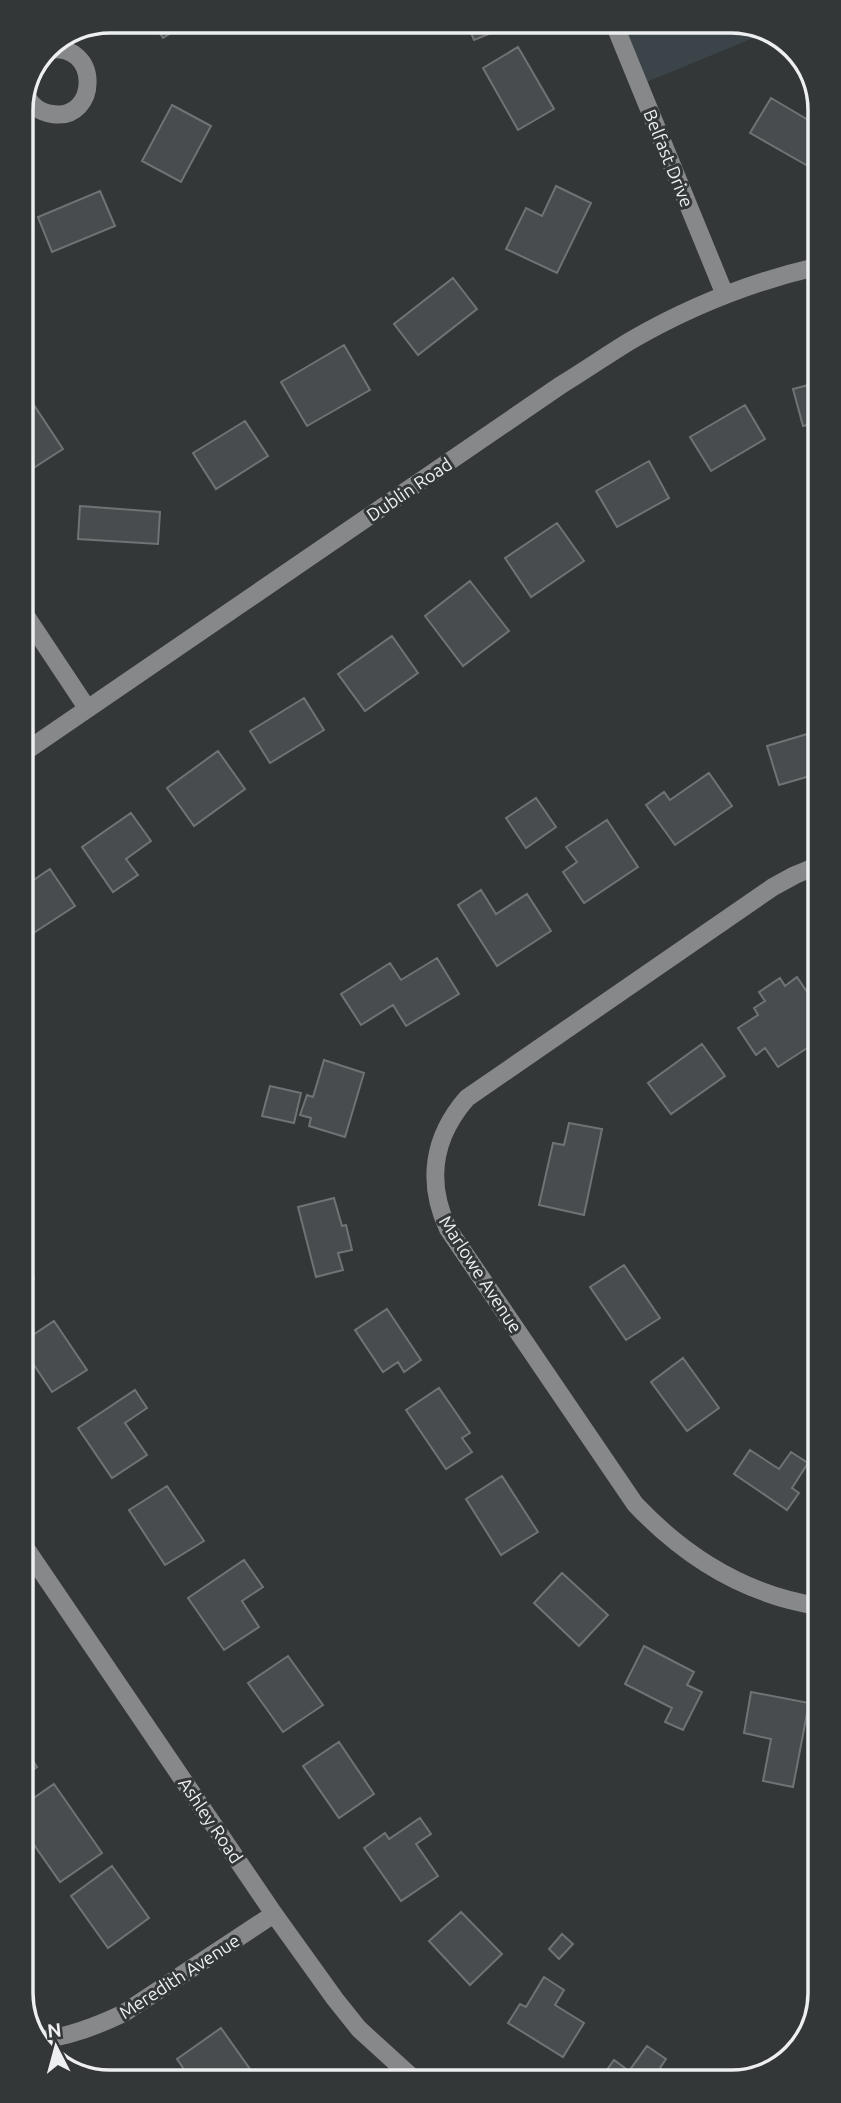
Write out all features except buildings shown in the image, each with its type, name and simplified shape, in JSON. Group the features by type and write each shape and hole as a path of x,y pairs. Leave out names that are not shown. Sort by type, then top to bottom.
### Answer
{"street":[{"name":"Belfast Drive","path":"618,33 725,295"},
{"path":"33,107 57,115 68,113 77,108 88,90 89,79 80,59 63,50"},
{"name":"Dublin Road","path":"33,746 561,385 629,342 725,295 808,269"},
{"path":"33,626 88,708"},
{"name":"Marlowe Avenue","path":"808,870 773,887 467,1098 454,1112 439,1144 435,1179 441,1213 448,1229 635,1504 654,1524 697,1559 744,1585 808,1604"},
{"name":"Ashley Road","path":"33,1559 335,1999 359,2029 404,2070"},
{"name":"Meredith Avenue","path":"49,2039 102,2024 124,2013 274,1913"}],"shaded area":[{"path":"623,33 735,33 756,37 644,83"}]}
